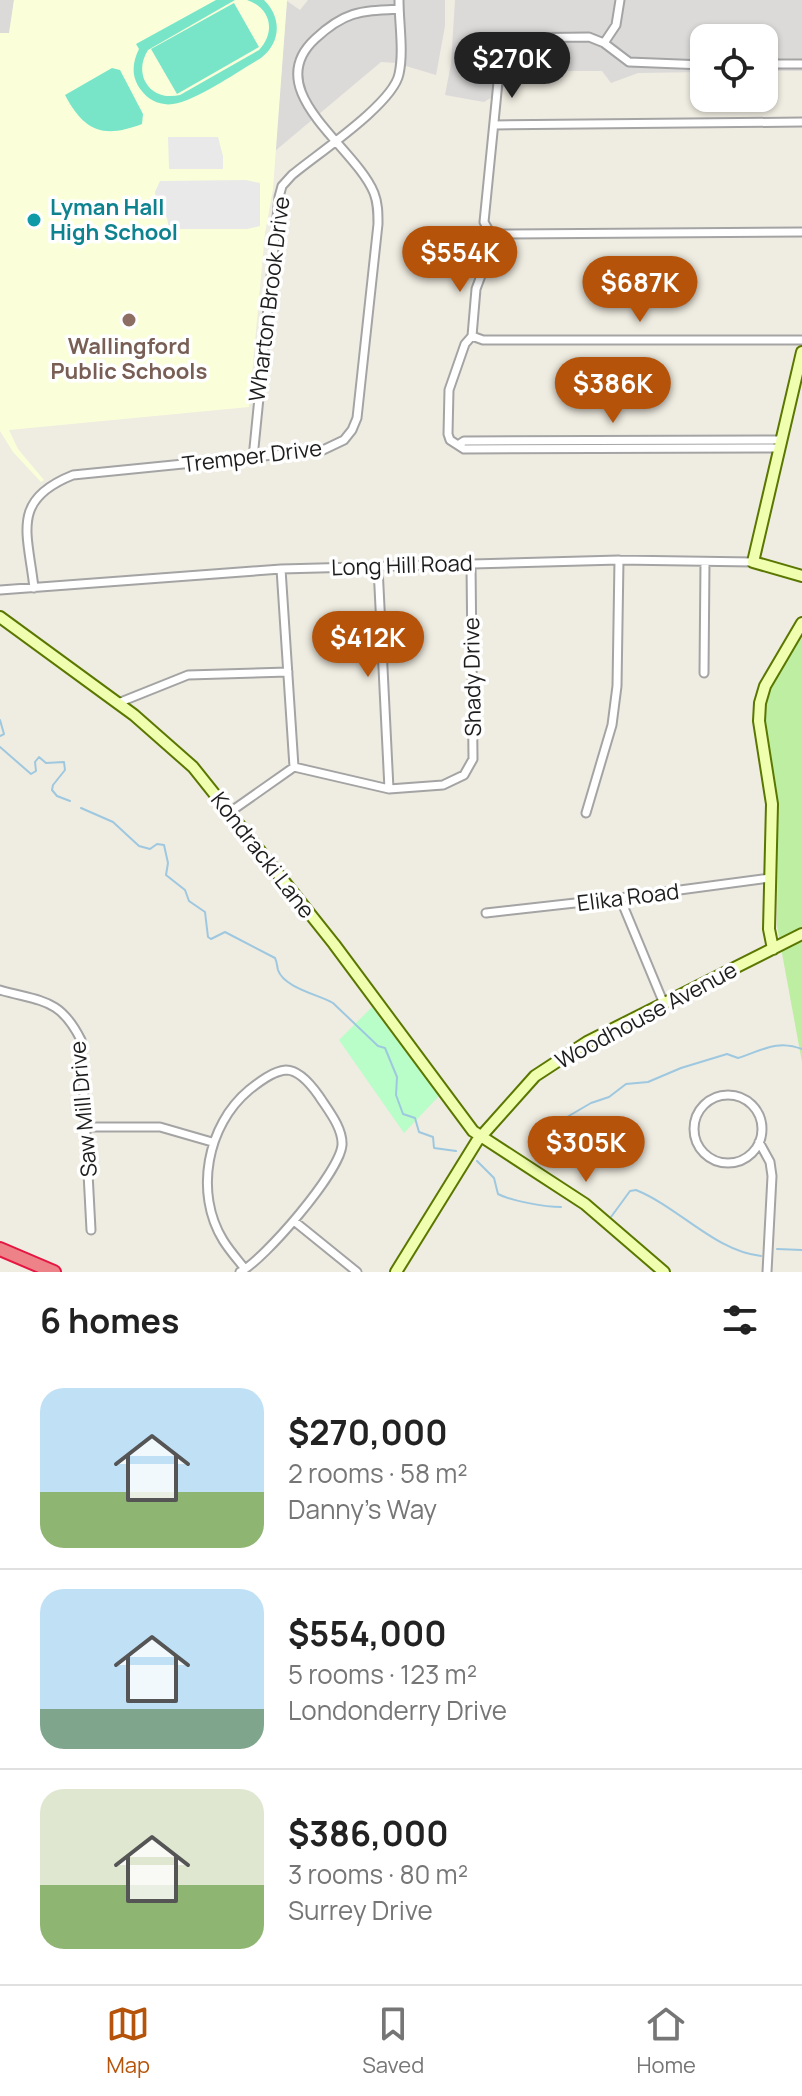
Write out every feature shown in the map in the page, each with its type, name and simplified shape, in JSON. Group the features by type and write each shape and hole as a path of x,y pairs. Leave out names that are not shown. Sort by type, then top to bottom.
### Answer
{"highway":[{"path":"0,1249 54,1272"}],"main road":[{"path":"753,562 779,444 798,391 802,352"},
{"name":"Long Hill Road","path":"753,562 802,576"},
{"name":"Kondracki Lane","path":"0,617 118,703 180,753 334,944 464,1120 480,1137 585,1204 664,1272"},
{"path":"773,949 769,929 772,804 759,721 760,703 765,686 802,623"},
{"name":"Woodhouse Avenue","path":"396,1272 480,1137 528,1083 552,1063 587,1042 802,934"}],"street":[{"path":"604,43 616,25 620,0"},
{"name":"Wharton Brook Drive","path":"253,458 282,186 372,111 396,85 401,55 399,4"},
{"name":"Tremper Drive","path":"34,588 27,519 36,497 51,484 73,475 313,452 331,447 348,436 357,418 378,208 371,187 300,94 296,70 302,55 321,34 348,14 399,4"},
{"path":"493,56 485,57 478,49 484,40 589,37 636,64 690,65"},
{"path":"494,42 497,48 493,56 499,72 484,222 492,236 492,246 476,289 472,336 465,344 449,390 450,440 458,445 464,441 779,444"},
{"path":"778,64 802,64"},
{"path":"494,125 802,122"},
{"path":"492,236 802,232"},
{"path":"472,336 483,340 802,340"},
{"path":"586,813 612,725 617,686 619,560"},
{"name":"Long Hill Road","path":"0,590 281,569 619,560 753,562"},
{"path":"704,673 705,562"},
{"name":"Shady Drive","path":"294,767 389,789 443,785 464,775 473,759 471,563"},
{"path":"378,567 389,789"},
{"path":"230,812 294,767 281,569"},
{"path":"118,703 188,675 288,672"},
{"name":"Elika Road","path":"486,913 770,878"},
{"path":"620,898 664,1004"},
{"name":"Saw Mill Drive","path":"0,990 58,1007 69,1017 82,1043 91,1230"},
{"path":"287,1070 297,1073 316,1092 334,1119 342,1147 332,1170 294,1221 242,1271 222,1240 211,1212 208,1178 212,1142 226,1115 240,1097 258,1082 287,1070"},
{"path":"759,1142 755,1150 741,1160 715,1160 701,1149 697,1141 697,1115 716,1097 733,1095 742,1097 756,1108 760,1116 762,1134 759,1142 770,1162 772,1176 767,1272"},
{"path":"85,1127 160,1127 212,1142"},
{"path":"294,1221 357,1272"}],"shaded area":[{"path":"0,0 14,0 10,34 0,34"},
{"name":"Wallingford Public Schools","path":"14,0 287,0 273,189 265,233 249,407 9,430 18,449 44,480 41,482 13,452 0,431 0,33 9,33"},
{"path":"308,0 445,0 445,26 436,75 396,63 381,62 275,151 287,1 300,10"},
{"path":"455,0 802,0 802,71 778,71 778,24 690,24 690,72 638,73 611,83 602,71 523,71 508,76 502,91 484,102 445,95 451,64"},
{"path":"168,137 218,137 223,169 169,169"},
{"path":"246,180 260,183 260,226 247,229 169,229 167,218 156,202 155,192 160,181"}],"green space":[{"path":"216,0 235,0 148,50 142,69 143,77 153,90 170,96 180,95 259,50 268,36 268,21 261,9 247,0 264,0 274,14 277,30 268,52 183,102 168,104 151,99 135,80 134,65 139,49 136,44"},
{"path":"234,3 259,47 177,94 151,49"},
{"path":"112,68 120,70 143,114 142,124 116,131 96,129 80,117 65,95"},
{"path":"802,630 802,1062 777,926 778,813 764,721 773,680"},
{"path":"372,1007 439,1096 404,1133 339,1040"}],"waterway":[{"path":"0,720 4,734 0,736"},
{"path":"0,747 31,774 36,771 35,762 39,757 46,763 64,762 65,770 52,790 57,796 70,801"},
{"path":"81,808 113,822 139,846 150,849 157,844 164,845 168,863 166,875 185,890 189,901 205,912 208,937 211,939 225,932 275,958 278,970 287,982 333,1003 378,1046 385,1048 397,1077 396,1095 403,1114 415,1118 419,1132 433,1137 434,1148 456,1151"},
{"path":"550,1127 591,1103 609,1097 626,1084 648,1082 727,1054 738,1058 785,1045 802,1049"},
{"path":"477,1161 494,1178 498,1194 529,1203 561,1207"},
{"path":"611,1217 630,1191 636,1190 728,1246 761,1256"},
{"path":"777,1249 802,1250"}],"place":[{"name":"Lyman Hall High School","path":"34,220"},
{"name":"Wallingford Public Schools","path":"129,320"}]}
